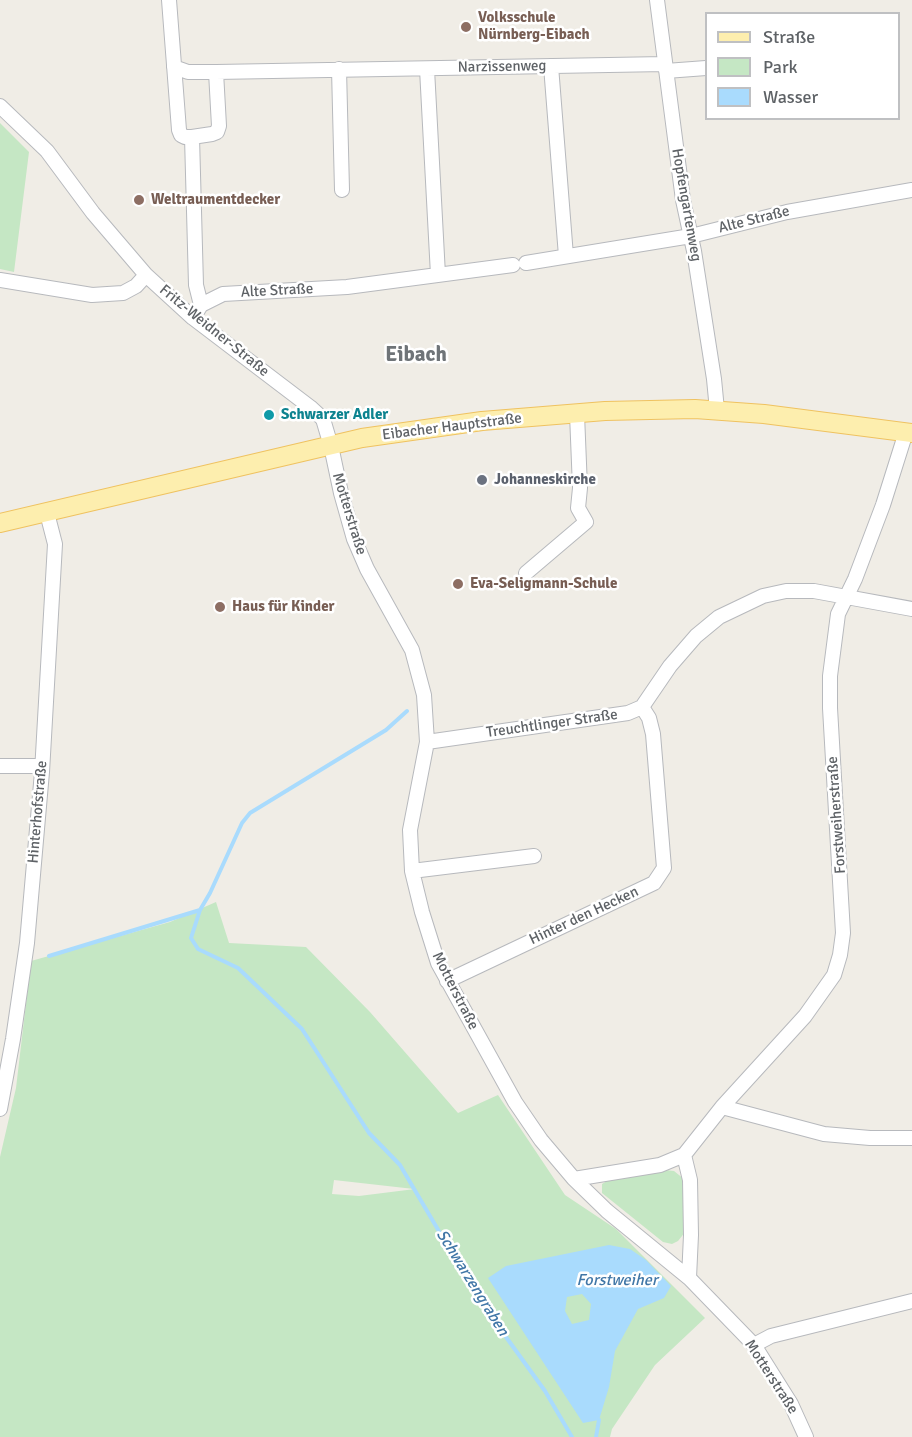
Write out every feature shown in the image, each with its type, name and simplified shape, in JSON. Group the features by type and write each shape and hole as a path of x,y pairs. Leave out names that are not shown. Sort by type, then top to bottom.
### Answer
{"main road":[{"name":"Eibacher Hauptstraße","path":"0,523 362,438 444,425 635,410 717,411 798,418 909,432"}],"street":[{"path":"169,0 181,135 185,137 217,132 219,126 216,72"},
{"name":"Hopfengartenweg","path":"657,0 683,200 691,236 717,411"},
{"path":"551,66 566,256"},
{"name":"Narzissenweg","path":"174,67 188,72 551,66 705,68"},
{"path":"339,69 342,190"},
{"path":"427,69 438,275"},
{"name":"Fritz-Weidner-Straße","path":"0,106 47,151 93,213 146,275 193,318 315,411 323,419 332,446"},
{"path":"192,136 196,285 201,305 193,318"},
{"name":"Alte Straße","path":"201,305 223,294 347,287 520,264 691,236 787,212 912,190"},
{"path":"0,280 92,295 123,293 136,286 146,275"},
{"path":"526,573 586,522 578,508 580,478 577,414"},
{"name":"Forstweiherstraße","path":"684,1155 722,1107 805,1016 834,975 840,955 843,912 830,676 838,614 855,579 909,432"},
{"name":"Motterstraße","path":"332,446 340,493 354,539 367,569 412,651 424,695 427,742 410,830 412,871 435,953 447,981 515,1102 541,1140 574,1179 607,1211 689,1278 754,1345 790,1404 806,1437"},
{"name":"Hinterhofstraße","path":"0,1109 27,943 42,766 55,544 47,513"},
{"path":"642,707 670,666 696,636 719,617 763,596 786,591 814,591 912,609"},
{"name":"Treuchtlinger Straße","path":"427,742 627,713 642,707"},
{"name":"Hinter den Hecken","path":"447,981 651,884 664,868 653,734 649,718 642,707"},
{"path":"0,766 42,766"},
{"path":"412,871 534,856"},
{"path":"722,1107 824,1134 870,1138 912,1138"},
{"path":"574,1179 660,1165 684,1155 690,1180 689,1278"},
{"path":"754,1345 771,1336 912,1301"}],"green space":[{"path":"0,123 29,152 14,272 0,269"},
{"path":"216,902 229,943 306,947 370,1012 458,1113 498,1095 565,1195 616,1229 705,1318 655,1365 612,1429 610,1437 0,1437 0,1157 16,1088 31,961 170,922","holes":["334,1180 415,1189 359,1196 332,1194"]},
{"path":"665,1170 674,1171 684,1179 686,1231 678,1241 672,1244 663,1242 602,1193 602,1184 610,1179"}],"water":[{"name":"Forstweiher","path":"609,1245 630,1249 646,1260 671,1286 664,1298 638,1309 615,1351 609,1387 599,1420 583,1423 488,1278 506,1266","holes":["582,1294 591,1304 589,1320 572,1324 565,1311 567,1297"]}],"waterway":[{"name":"Schwarzengraben","path":"407,711 386,730 250,813 242,823 200,910 191,938 198,949 238,968 302,1029 369,1133 400,1165 480,1301 545,1391 572,1437"},
{"path":"49,956 200,910"},
{"path":"596,1437 599,1420"}],"place":[{"name":"Volksschule Nürnberg-Eibach","path":"466,27"},
{"name":"Weltraumentdecker","path":"139,200"},
{"name":"Schwarzer Adler","path":"269,415"},
{"name":"Johanneskirche","path":"482,480"},
{"name":"Eva-Seligmann-Schule","path":"458,584"},
{"name":"Haus für Kinder","path":"220,607"}],"district":[{"name":"Eibach","path":"416,355"}]}
